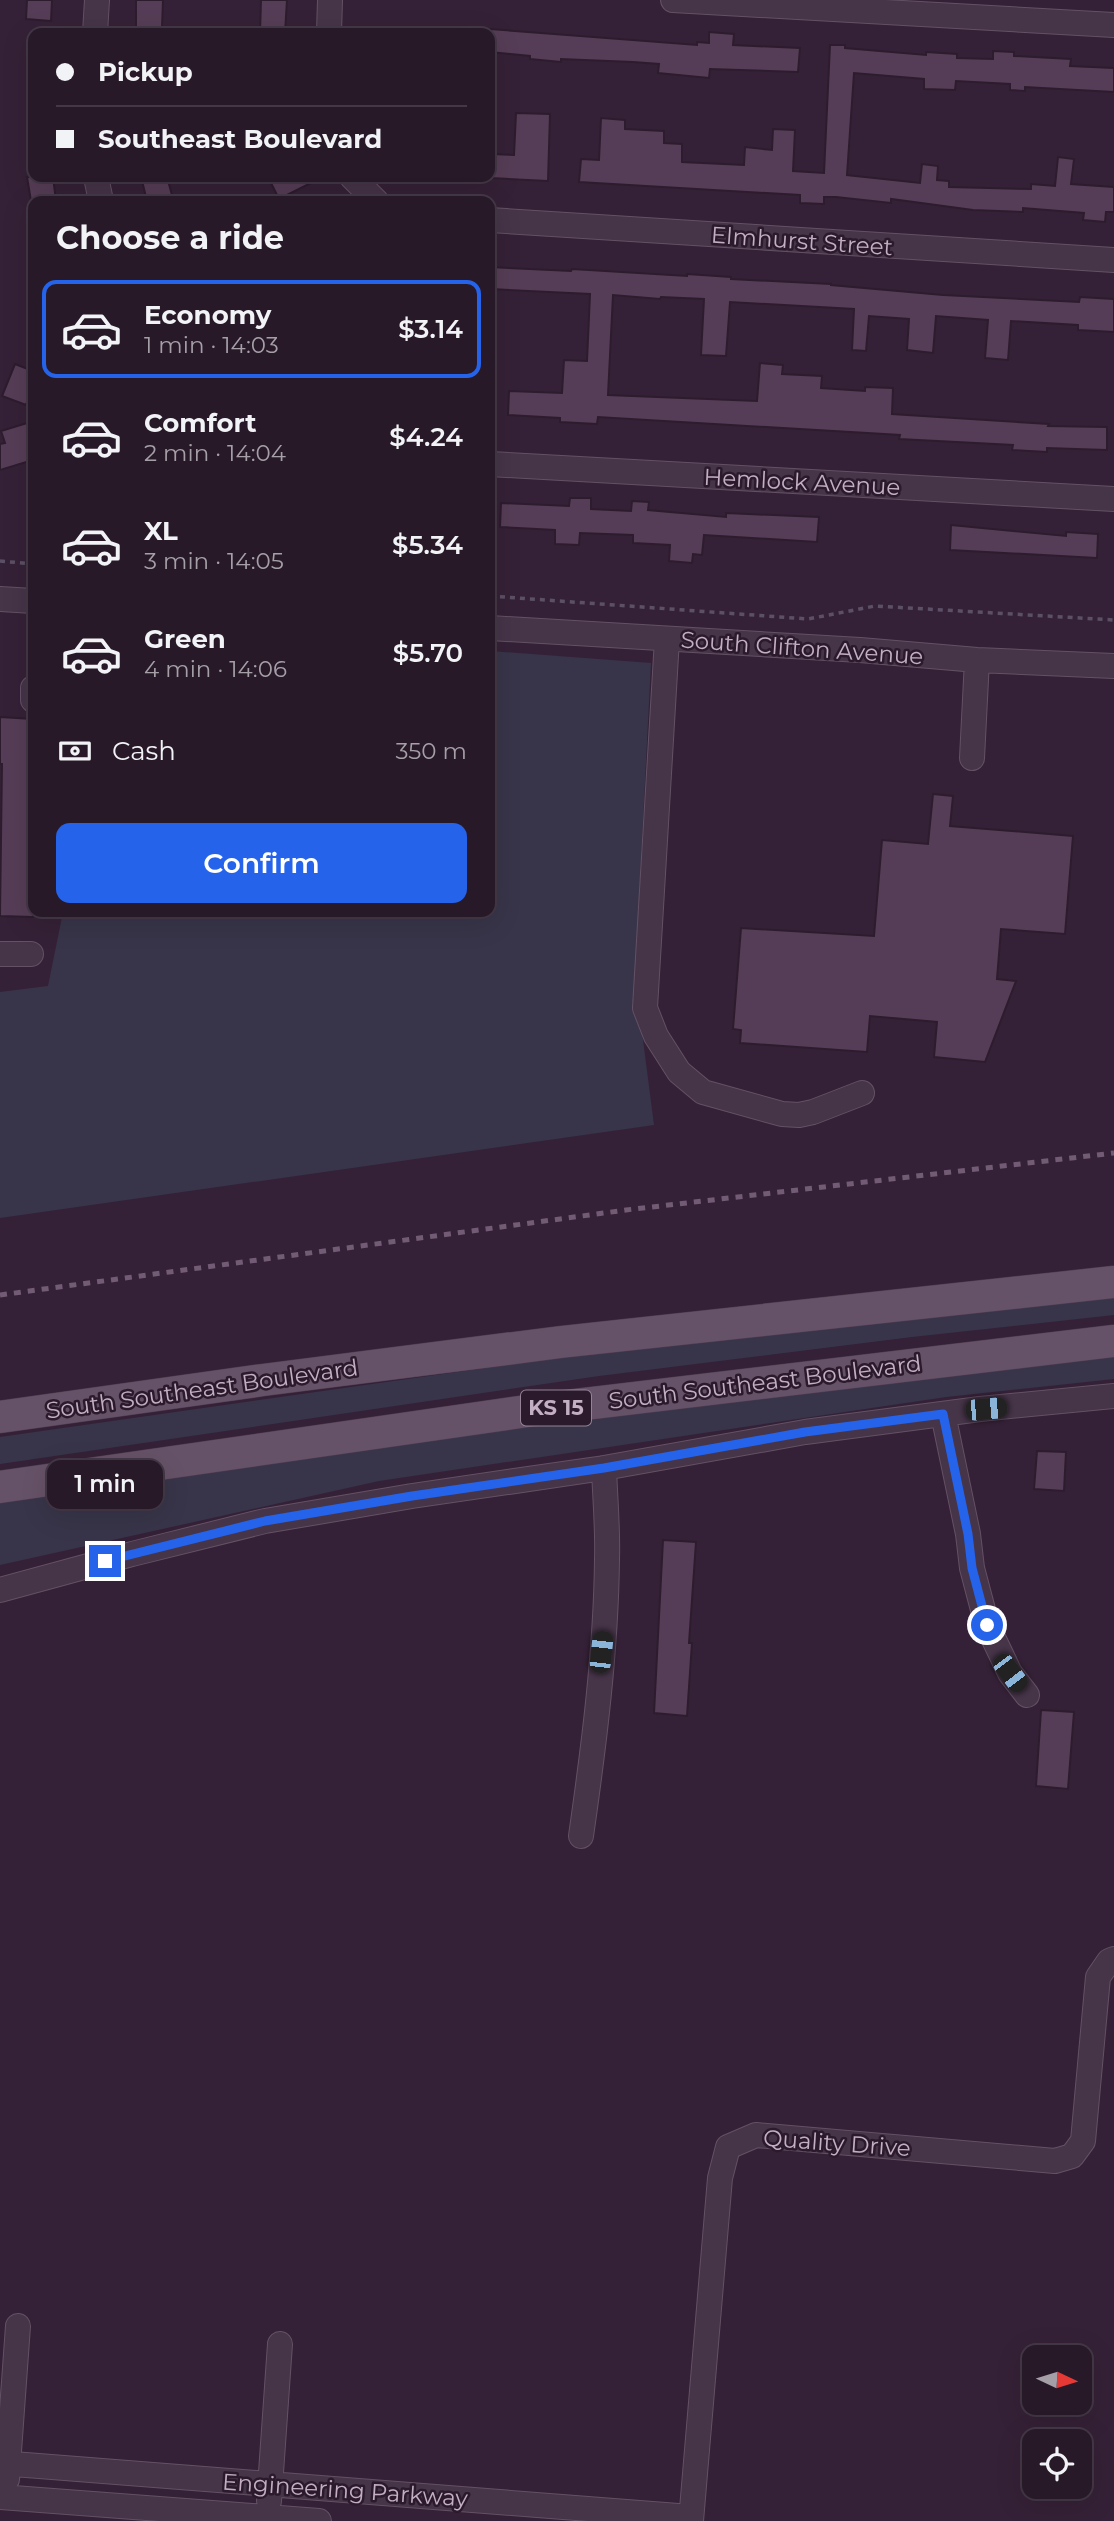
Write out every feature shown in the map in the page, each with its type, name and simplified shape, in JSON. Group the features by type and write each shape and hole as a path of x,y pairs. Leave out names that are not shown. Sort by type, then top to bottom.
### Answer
{"main road":[{"name":"South Southeast Boulevard","path":"0,1417 561,1342 1114,1282"},
{"name":"South Southeast Boulevard","path":"0,1487 534,1410 1114,1341"}],"street":[{"path":"95,28 97,0"},
{"path":"329,28 330,0"},
{"path":"673,0 1114,25"},
{"path":"357,182 371,196"},
{"name":"Elmhurst Street","path":"495,220 1114,260"},
{"name":"Hemlock Avenue","path":"495,464 1114,499"},
{"path":"0,599 28,601"},
{"name":"South Clifton Avenue","path":"495,628 860,650 977,660 1114,666"},
{"path":"667,639 645,1008 656,1036 679,1072 703,1092 765,1110 799,1115 862,1093"},
{"path":"972,758 977,660"},
{"path":"0,954 31,954"},
{"path":"0,1590 265,1521 604,1468 805,1432 1114,1396"},
{"path":"943,1414 968,1534 972,1568 987,1625 1010,1673 1027,1695"},
{"path":"581,1836 592,1764 604,1630 607,1560 604,1468"},
{"name":"Quality Drive","path":"691,2519 720,2178 727,2147 757,2135 1055,2161 1072,2156 1083,2141 1098,1977 1109,1961 1114,1959"},
{"path":"3,2497 18,2326"},
{"path":"268,2516 280,2344"},
{"name":"Engineering Parkway","path":"4,2463 691,2519"},
{"name":"Engineering Parkway","path":"3,2497 319,2521"}],"path":[{"path":"0,561 28,564"},
{"path":"495,596 808,619 875,606 1114,620"}],"shaded area":[{"path":"495,651 651,663 635,978 654,1125 0,1218 0,992 48,986 62,917 495,917"},
{"path":"1114,1294 1114,1315 599,1376 0,1464 0,1437 562,1357"},
{"path":"1114,1353 1114,1379 946,1397 379,1481 0,1565 0,1501 680,1404"}],"building":[{"path":"27,0 52,0 51,21 26,19"},
{"path":"136,0 163,0 162,28 136,27"},
{"path":"261,0 287,0 285,28 260,28"},
{"path":"495,29 697,45 697,42 709,43 709,32 734,34 733,45 800,48 798,72 710,69 709,78 658,73 659,64 561,59 561,62 530,59 530,56 495,52"},
{"path":"830,45 926,55 926,52 957,54 957,58 993,59 993,51 1014,52 1014,56 1071,59 1070,66 1114,68 1114,92 1025,87 1025,91 1010,90 1010,84 956,81 955,90 924,89 924,79 854,73 847,175 920,183 922,164 938,166 937,180 949,181 949,187 1031,189 1031,184 1055,186 1058,157 1074,159 1071,184 1114,187 1114,212 1106,212 1105,222 1083,220 1084,213 1023,208 1023,212 973,210 891,199 891,203 836,197 824,197 824,204 800,203 800,195 579,182 581,159 599,160 601,118 625,120 625,129 664,131 664,143 682,144 682,162 744,165 745,147 772,150 773,129 795,130 793,171 824,173"},
{"path":"516,113 550,114 548,181 495,178 495,154 514,155"},
{"path":"27,177 28,182 54,182 55,196 30,196"},
{"path":"142,182 168,182 172,195 146,196"},
{"path":"270,182 313,182 285,196 278,196"},
{"path":"495,267 687,274 943,295 1079,302 1080,297 1114,299 1114,332 1078,330 1078,325 1011,321 1008,360 985,358 988,320 936,316 933,353 907,350 909,319 869,316 866,351 852,350 854,309 730,302 726,356 701,355 704,299 613,295 608,395 757,401 760,363 783,365 782,374 822,376 821,388 865,391 865,387 893,388 892,414 1049,424 1048,426 1107,427 1107,450 1012,450 1013,445 899,439 900,435 598,417 597,424 560,422 560,418 508,415 509,391 562,393 564,360 587,361 590,294 495,289"},
{"path":"15,364 28,369 26,405 2,396"},
{"path":"27,423 28,462 0,470 0,444 5,443 1,431"},
{"path":"570,498 591,498 591,509 631,511 632,501 649,502 648,510 726,517 726,513 819,517 817,542 704,535 702,555 693,554 692,563 669,561 670,545 633,543 633,535 580,533 579,545 555,544 555,530 500,527 501,503 569,506"},
{"path":"951,525 1066,536 1066,532 1098,534 1097,558 950,550"},
{"path":"0,717 28,719 28,917 0,916"},
{"path":"933,794 953,796 950,826 1073,836 1065,934 1001,929 997,979 1016,981 985,1062 934,1057 937,1022 870,1016 867,1052 740,1043 741,1030 733,1029 741,928 874,936 882,840 928,844"},
{"path":"1037,1451 1066,1452 1064,1491 1034,1489"},
{"path":"663,1540 696,1542 687,1716 654,1713"},
{"path":"1041,1710 1074,1712 1068,1789 1036,1786"}],"railway":[{"path":"0,1295 626,1210 1114,1153"}],"route":[{"path":"105,1561 265,1521 604,1468 805,1432 943,1414 977,1592 987,1625"}]}
